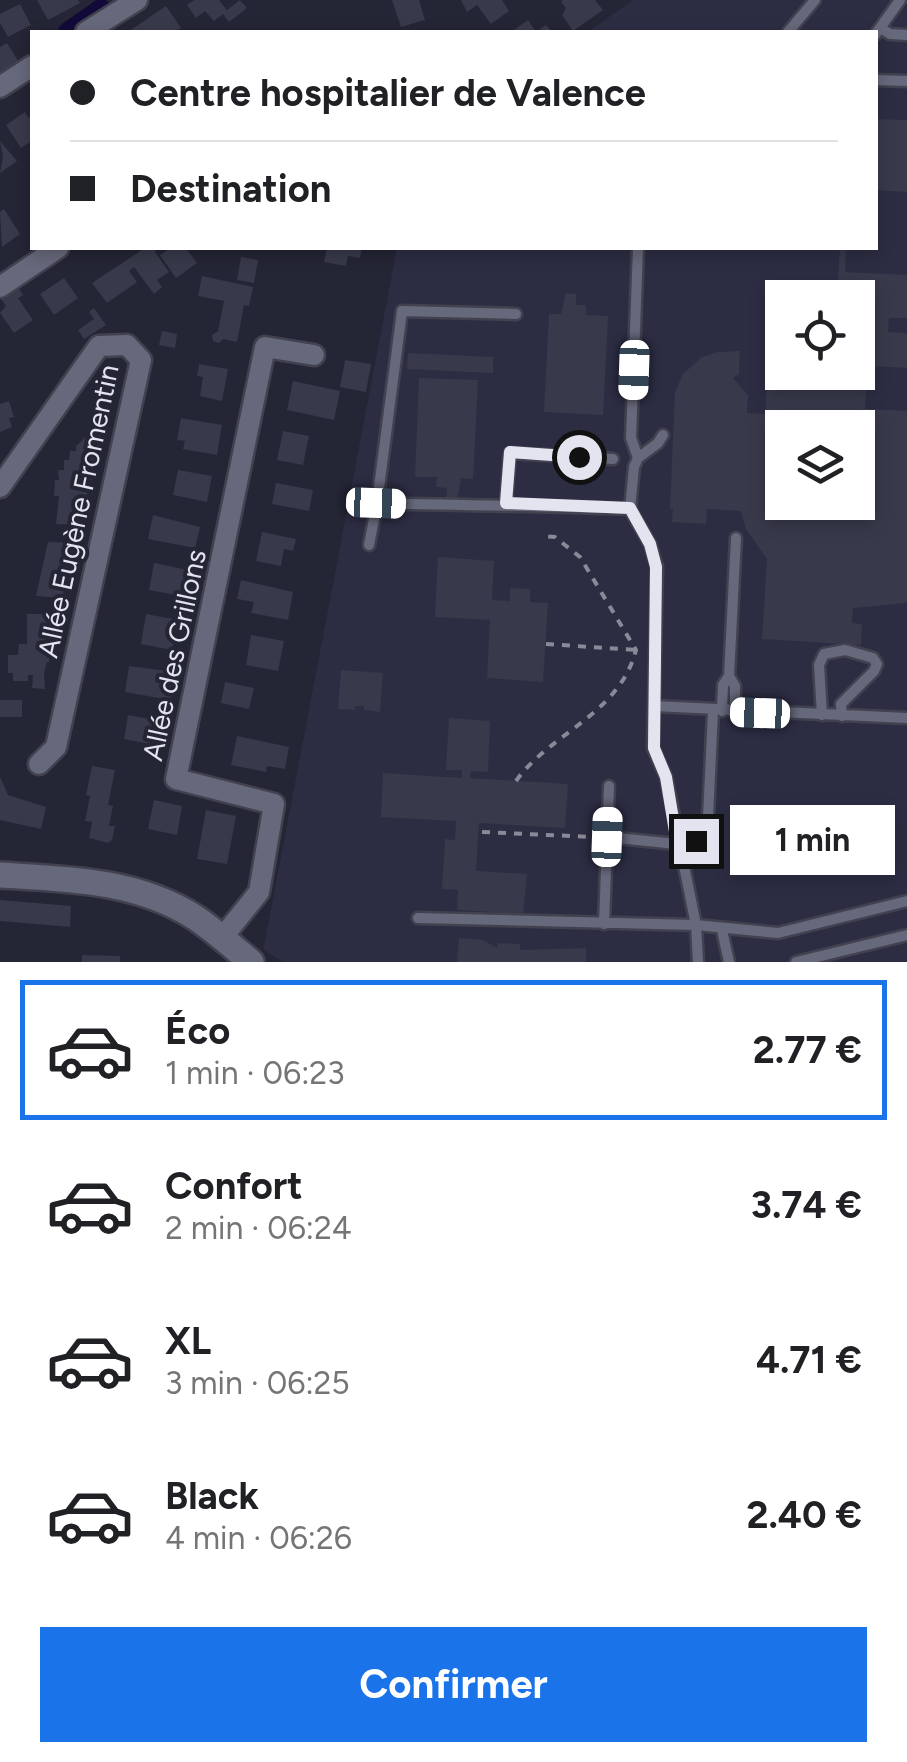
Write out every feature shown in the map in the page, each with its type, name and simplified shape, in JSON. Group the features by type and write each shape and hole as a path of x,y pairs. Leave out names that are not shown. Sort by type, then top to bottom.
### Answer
{"main road":[{"path":"0,875 88,881 163,901 196,918 251,962"}],"street":[{"path":"89,30 136,0"},
{"path":"0,87 30,67"},
{"path":"0,287 55,250"},
{"name":"Allée Eugène Fromentin","path":"0,486 99,346 127,345 141,360 122,454 56,747 39,764"},
{"name":"Allée des Grillons","path":"222,938 259,892 274,804 176,779 266,347 314,355"}],"lane":[{"path":"790,30 815,0"},
{"path":"900,0 878,31 907,35"},
{"path":"878,80 907,81"},
{"path":"638,250 631,438 638,458"},
{"path":"369,546 402,311 516,314"},
{"path":"663,435 638,458 630,508 650,544 656,567 654,748 666,777 696,925 698,962"},
{"path":"506,503 510,452 613,459"},
{"path":"376,503 630,508"},
{"path":"607,837 677,844 707,839 718,711 728,676 736,538"},
{"path":"822,715 819,666 824,654 845,650 873,658 877,664 841,704 842,716"},
{"path":"728,676 736,686 735,712"},
{"path":"654,706 907,718"},
{"path":"604,924 609,786"},
{"path":"418,918 696,925 778,933 907,901"},
{"path":"722,930 729,962"},
{"path":"796,962 907,934"}],"path":[{"path":"516,780 602,704 632,666 636,650 580,557 555,537 543,536"},
{"path":"546,644 636,650"},
{"path":"482,832 607,837"}],"shaded area":[{"path":"633,0 907,0 907,962 283,962 264,950 397,250 878,250 878,30 591,30"}],"building":[{"path":"37,0 78,0 80,3 48,20"},
{"path":"194,0 219,0 227,10 240,0 247,8 229,22 223,14 214,21 205,11 196,18 187,5"},
{"path":"392,0 419,0 425,20 401,27"},
{"path":"461,0 502,0 509,11 491,24 477,5 467,12"},
{"path":"595,0 603,10 572,30 562,15 566,8 561,2"},
{"path":"20,4 31,25 8,37 0,14"},
{"path":"166,6 181,28 178,30 131,30"},
{"path":"528,20 535,30 514,30"},
{"path":"7,43 19,62 0,75 0,47"},
{"path":"25,112 30,116 30,142 21,148 6,125"},
{"path":"878,119 907,120 907,192 878,190"},
{"path":"0,141 17,161 0,173 3,157"},
{"path":"4,209 20,234 2,247 0,212"},
{"path":"142,250 155,250 169,272 157,280 162,287 154,294 134,267 129,271 137,282 107,303 92,283"},
{"path":"168,250 187,250 197,263 176,278 160,255"},
{"path":"327,250 362,250 360,258 348,256 346,266 324,262"},
{"path":"840,250 846,250 845,272 907,275 907,318 889,318 888,332 907,333 907,368 875,366 875,280 838,280"},
{"path":"241,257 258,260 254,283 237,280"},
{"path":"202,276 253,287 249,306 244,305 237,342 213,341 224,301 198,296"},
{"path":"64,278 78,298 54,315 40,294"},
{"path":"18,287 23,295 18,298 33,320 14,333 0,313 6,306 1,299"},
{"path":"566,293 576,294 576,305 586,305 586,315 608,316 603,415 544,412 549,314 561,314"},
{"path":"94,308 106,325 84,339 78,330 94,319 89,312"},
{"path":"162,331 177,334 175,348 159,345"},
{"path":"740,351 739,374 733,378 748,395 747,413 765,414 765,520 875,520 875,410 765,410 766,390 866,390 865,409 907,411 907,603 853,608 852,623 862,624 861,645 762,639 767,559 746,529 741,511 707,509 706,524 672,522 675,392 683,374 702,357"},
{"path":"408,353 493,357 493,373 407,369"},
{"path":"345,360 371,364 366,392 340,387"},
{"path":"199,364 228,369 222,401 200,396 203,377 197,376"},
{"path":"419,378 478,380 473,479 461,478 457,500 446,499 447,488 436,487 437,477 415,477"},
{"path":"293,381 340,391 334,420 287,410"},
{"path":"9,401 14,417 9,418 12,427 0,432 0,404"},
{"path":"181,418 222,425 217,455 183,449 185,441 177,440"},
{"path":"283,431 309,436 303,465 277,460"},
{"path":"91,432 98,432 97,461 93,461 83,525 56,524 59,496 54,496 58,470 64,470 64,460 69,460 70,451 76,451 76,446"},
{"path":"178,470 212,476 207,502 173,495"},
{"path":"276,483 313,490 309,511 272,504"},
{"path":"153,515 200,527 195,548 148,539"},
{"path":"262,532 296,539 293,551 284,549 281,566 256,561"},
{"path":"48,542 76,543 64,579 63,598 36,596"},
{"path":"438,557 494,561 492,600 510,601 510,588 530,589 530,602 548,603 543,682 487,678 490,620 435,617"},
{"path":"154,563 188,570 182,596 149,590"},
{"path":"241,580 293,592 288,620 251,613 254,602 237,599"},
{"path":"27,614 58,614 54,644 50,644 44,673 45,689 32,688 33,675 28,675 28,681 13,681 13,673 8,673 8,655 18,655 19,644 27,644"},
{"path":"146,614 178,620 172,650 141,644"},
{"path":"251,635 284,641 278,671 246,665"},
{"path":"129,666 176,672 170,700 125,692"},
{"path":"341,670 383,673 380,712 364,710 364,706 338,709"},
{"path":"225,682 254,688 249,709 221,703"},
{"path":"0,700 22,700 22,717 0,717"},
{"path":"128,715 160,721 155,745 124,739"},
{"path":"449,718 490,721 488,772 471,771 470,778 568,784 565,828 479,823 476,871 527,874 523,914 457,910 458,890 442,889 445,839 455,840 456,821 381,817 383,773 462,778 462,770 446,770"},
{"path":"237,736 289,747 285,769 267,766 266,772 231,765"},
{"path":"92,766 115,770 108,805 113,806 109,826 115,826 108,843 89,838 92,822 85,821"},
{"path":"0,777 8,795 46,807 41,829 0,820"},
{"path":"154,800 182,806 177,835 148,829"},
{"path":"206,810 236,816 227,864 197,859"},
{"path":"0,900 71,906 70,927 0,921"},
{"path":"459,938 483,940 497,948 498,943 520,944 520,950 586,948 586,962 457,962"},
{"path":"82,955 120,956 120,962 82,962"}],"waterway":[{"path":"71,30 101,9"}],"route":[{"path":"579,457 510,452 506,503 630,508 642,526 656,567 654,748 666,777 677,844 696,841"}]}
